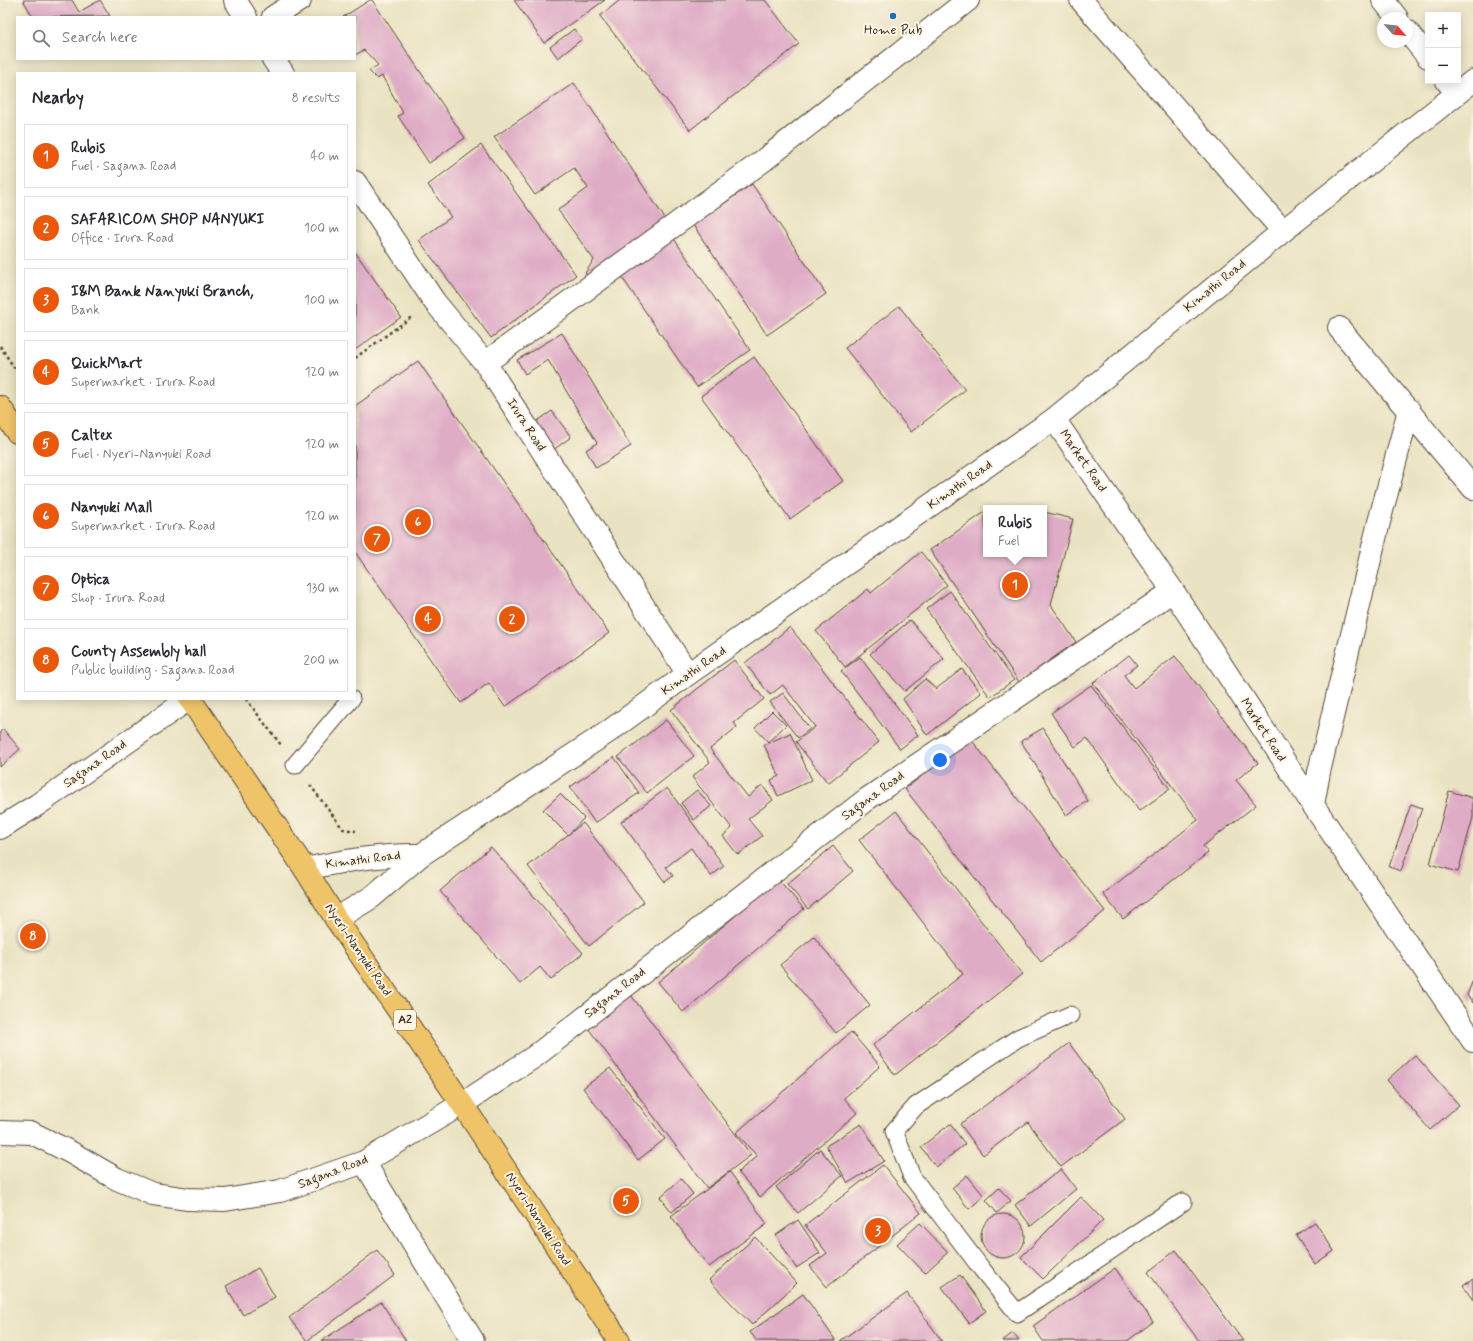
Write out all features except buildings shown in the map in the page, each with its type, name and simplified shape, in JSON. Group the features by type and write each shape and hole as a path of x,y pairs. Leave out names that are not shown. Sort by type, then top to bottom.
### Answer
{"highway":[{"path":"0,407 16,431"},
{"name":"Nyeri-Nanyuki Road","path":"190,700 305,869 336,919 462,1104 619,1341"}],"street":[{"path":"235,0 245,16"},
{"path":"275,16 300,0"},
{"path":"485,363 760,163 968,0"},
{"path":"1081,0 1283,231"},
{"path":"1383,0 1392,12"},
{"path":"1413,38 1425,53"},
{"path":"274,60 282,72"},
{"name":"Kimathi Road","path":"336,919 372,897 421,855 608,732 688,674 1054,419 1459,85"},
{"name":"Irura Road","path":"356,183 434,300 485,363 688,674"},
{"path":"1339,328 1473,488"},
{"path":"1313,805 1377,529 1408,410"},
{"name":"Market Road","path":"1054,419 1173,591 1313,805 1473,1041"},
{"name":"Sagana Road","path":"0,1132 32,1133 70,1152 117,1179 152,1194 188,1199 226,1200 280,1191 364,1162 462,1104 534,1057 867,799 1173,591"},
{"name":"Sagana Road","path":"0,828 37,805 188,700"},
{"name":"Kimathi Road","path":"305,869 351,859 397,855 421,855"},
{"path":"364,1162 473,1341"}],"lane":[{"path":"295,765 350,700"},
{"path":"1070,1015 1018,1038 916,1106 894,1131 912,1177 980,1268 1017,1313 1183,1202"}],"path":[{"path":"356,357 434,300"},
{"path":"0,346 16,370"},
{"path":"247,700 343,829 358,831"}],"place":[{"name":"Home Pub","path":"893,16"},
{"name":"Nanyuki Mall","path":"418,522"},
{"name":"Optica","path":"377,539"},
{"name":"Rubis","path":"1015,585"},
{"name":"QuickMart","path":"428,619"},
{"name":"SAFARICOM SHOP NANYUKI","path":"512,619"},
{"name":"County Assembly hall","path":"33,936"},
{"name":"Caltex","path":"626,1201"},
{"name":"I&M Bank Nanyuki Branch,","path":"878,1231"}]}
